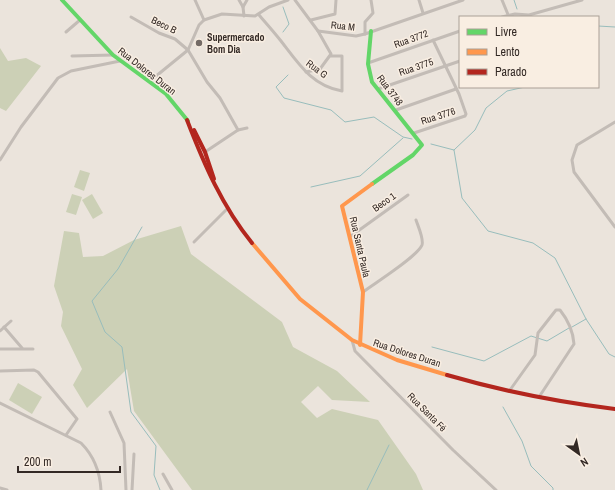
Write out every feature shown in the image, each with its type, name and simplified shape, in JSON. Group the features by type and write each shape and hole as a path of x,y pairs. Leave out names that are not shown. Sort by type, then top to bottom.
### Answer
{"street":[{"name":"Rua Dolores Duran","path":"62,0 113,56 150,81 172,100 198,136 216,186"},
{"path":"195,0 204,20"},
{"path":"239,0 243,7 244,16"},
{"path":"243,7 246,0"},
{"path":"150,81 188,50 199,25 204,20 222,14 244,16 259,15 268,7 288,0"},
{"path":"311,20 335,14 336,0"},
{"path":"371,0 373,13 365,22 365,34 463,0"},
{"path":"419,0 423,14"},
{"path":"502,0 508,16 529,15 582,0"},
{"path":"297,1 318,31 331,56 320,69 306,72"},
{"name":"Rua G","path":"259,15 306,72 324,85 343,90 342,56 331,56"},
{"name":"Beco B","path":"131,17 159,33 175,39 188,50"},
{"path":"66,32 80,20"},
{"name":"Rua M","path":"318,31 356,36 365,34"},
{"name":"Rua 3772","path":"368,63 459,31"},
{"name":"Rua 3748","path":"371,32 368,63 369,73 378,89 408,126"},
{"path":"396,110 456,89 433,40"},
{"path":"188,50 207,82 220,98 238,130"},
{"path":"72,56 113,56"},
{"path":"0,160 21,127 58,78 71,71 120,61"},
{"name":"Rua 3775","path":"378,89 459,61"},
{"name":"Rua 3776","path":"414,132 466,115 456,89"},
{"name":"Rua Dolores Duran","path":"187,120 200,155 227,209 254,245 300,299 352,340 360,345 397,360 478,384 560,402 615,409"},
{"path":"615,122 577,145 572,160 574,172 615,227"},
{"name":"Rua Santa Paula","path":"360,345 363,292 356,268 351,236 342,206 421,147 421,143 408,126"},
{"path":"200,155 238,130 247,128"},
{"name":"Beco 1","path":"351,236 408,195"},
{"path":"194,242 227,209"},
{"path":"363,292 392,273 420,247 422,242 416,220"},
{"path":"510,390 534,355 538,333 556,310 560,310 567,319 572,330 574,344 539,397"},
{"path":"0,331 11,321"},
{"path":"4,327 22,348"},
{"name":"Rua Santa Fé","path":"352,340 355,351 453,450 496,490"},
{"path":"0,349 33,349"},
{"path":"0,371 34,370 38,372 77,420 66,436"},
{"path":"0,403 81,443 87,450 98,470 101,490"},
{"path":"110,412 124,443 126,490"},
{"path":"132,490 134,454"},
{"path":"163,474 172,490"},
{"path":"0,488 7,490"}],"green space":[{"path":"0,48 8,61 26,58 41,66 6,111 0,108"},
{"path":"80,170 90,173 84,191 74,187"},
{"path":"72,194 82,197 76,215 66,212"},
{"path":"92,194 103,213 93,219 82,200"},
{"path":"181,226 191,254 282,322 293,347 337,371 370,402 332,400 318,386 301,402 317,418 332,409 378,420 416,474 423,490 192,490 134,411 127,369 87,408 73,385 82,369 61,326 63,312 54,286 64,231 79,233 83,257 103,256 134,240"},
{"path":"18,383 42,397 32,414 9,400"}],"waterway":[{"path":"514,0 517,9"},
{"path":"283,7 289,24 283,32"},
{"path":"599,26 615,27"},
{"path":"288,75 276,87 284,98 331,110 345,122 374,117 403,137 412,139"},
{"path":"454,150 475,130 486,108 507,91 520,88"},
{"path":"311,187 360,176 403,138"},
{"path":"431,144 454,150 462,198 488,231 533,243 555,258 586,319 609,354 615,357"},
{"path":"142,227 118,269 92,301 105,332 122,347 131,412 156,446 154,475 160,490"},
{"path":"572,327 586,319"},
{"path":"432,347 484,361 531,336 547,341 569,328"},
{"path":"503,407 522,441 531,466 553,488 553,490"},
{"path":"367,490 389,445"}],"traffic: fast":[{"path":"62,0 113,55 166,94 188,121"},
{"path":"371,31 368,64 372,82 422,145 413,155 372,184"}],"traffic: slow":[{"path":"360,345 363,292 342,206 372,184"},
{"path":"252,243 300,299 352,340 397,360 447,375"}],"traffic: jam":[{"path":"187,120 200,153 215,184 241,229 252,243"},
{"path":"194,130 205,152 214,179"},
{"path":"447,375 530,395 615,409"}],"place":[{"name":"Supermercado Bom Dia","path":"199,43"}]}
